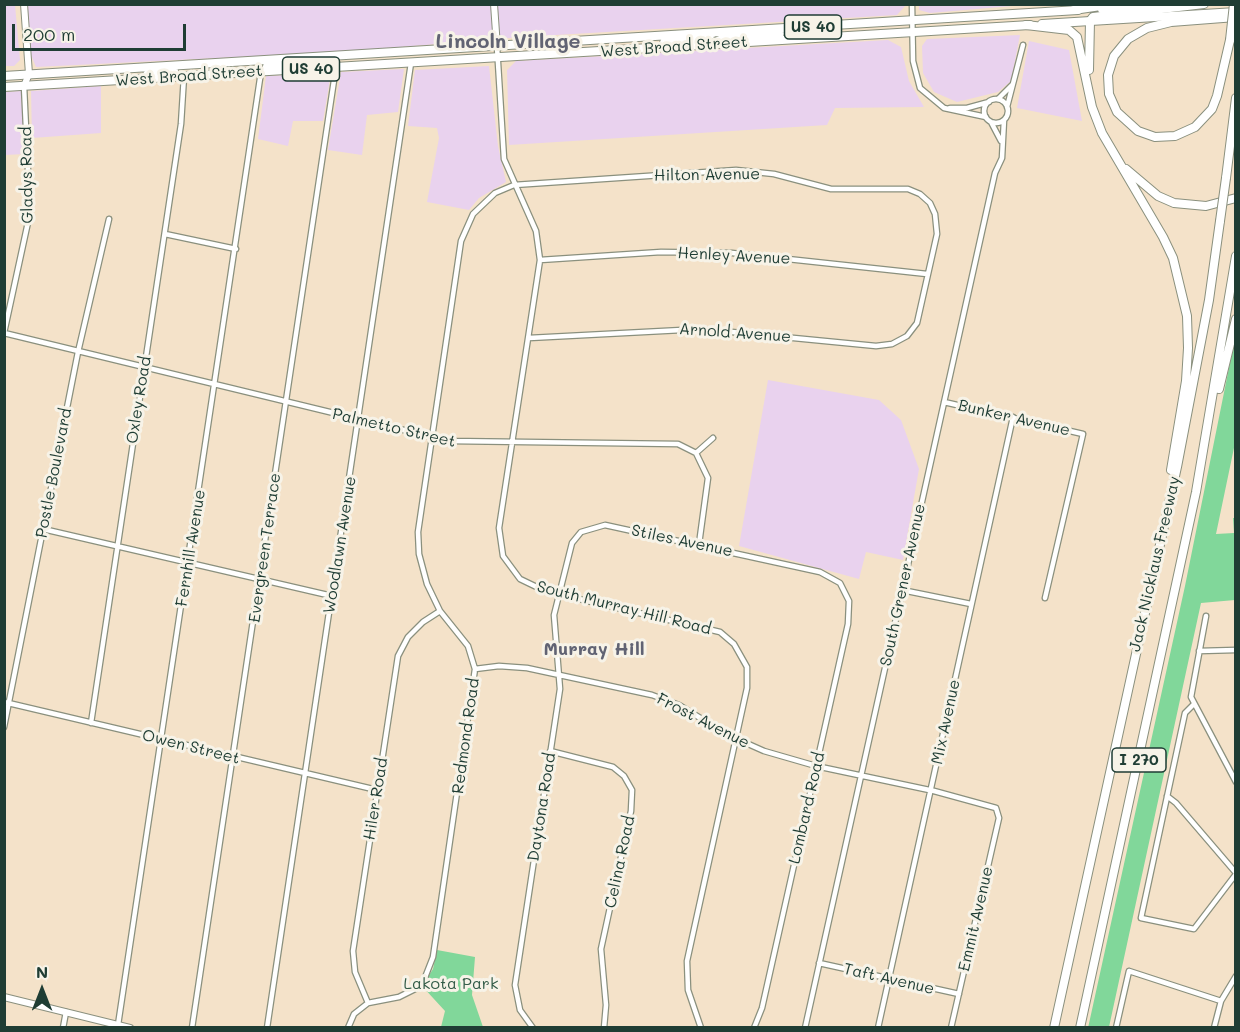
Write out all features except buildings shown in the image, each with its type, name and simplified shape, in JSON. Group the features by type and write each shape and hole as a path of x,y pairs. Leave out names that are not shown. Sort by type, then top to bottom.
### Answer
{"highway":[{"path":"1074,10 1114,4"},
{"path":"1089,88 1090,21 1093,17 1204,4"},
{"path":"1234,4 1230,40 1217,96 1212,109 1195,127 1175,136 1155,136 1138,131 1117,112 1110,94 1108,75 1114,56 1128,39 1148,28 1171,22 1236,14"},
{"path":"1026,25 1070,30 1075,34 1102,134 1173,258 1187,316 1185,381 1153,574"},
{"name":"Jack Nicklaus Freeway","path":"1054,1028 1203,335 1236,98"},
{"path":"1117,160 1144,186 1174,203 1206,206 1236,198"},
{"name":"Jack Nicklaus Freeway","path":"1080,1028 1196,492 1236,256"},
{"path":"1196,492 1236,319"}],"main road":[{"name":"West Broad Street","path":"4,76 713,33 912,20 1030,9 1074,10 1199,4"},
{"name":"West Broad Street","path":"4,87 1236,14"},
{"path":"712,45 726,38 781,33 784,28"},
{"path":"655,48 672,42 706,39 713,33"},
{"path":"261,72 276,65 336,62 345,56"},
{"path":"103,81 117,77 185,70 191,65"}],"street":[{"path":"24,4 29,74 24,86"},
{"path":"495,4 497,47"},
{"path":"912,4 913,61 916,80 927,96 944,108 996,123 1004,120 1023,45"},
{"name":"South Murray Hill Road","path":"497,47 503,150 514,184 536,231 540,260 500,528 503,556 510,568 524,582 558,593 710,628 727,638 741,652 747,673 747,688 687,961 688,990 701,1028"},
{"name":"Woodlawn Avenue","path":"267,1028 411,63"},
{"name":"Evergreen Terrace","path":"192,1028 336,67"},
{"name":"Fernhill Avenue","path":"118,1024 216,386 261,72"},
{"name":"Oxley Road","path":"91,723 181,124 184,76"},
{"path":"944,108 967,108 998,99 1008,92 1016,77"},
{"name":"Gladys Road","path":"4,333 30,213 24,86"},
{"path":"998,99 1007,107"},
{"path":"989,101 984,110 1002,144"},
{"name":"South Grener Avenue","path":"805,1028 996,172 1002,158 1004,120"},
{"name":"Hilton Avenue","path":"514,184 750,171 775,174 831,189 900,188 920,194 930,203 937,230 927,274"},
{"name":"Redmond Road","path":"368,1003 410,992 424,980 432,963 475,669 468,646 440,611 424,578 418,543 419,515 463,234 480,206 495,193 514,184"},
{"name":"Postle Boulevard","path":"4,727 7,702 78,352 109,219"},
{"path":"165,234 236,249"},
{"name":"Henley Avenue","path":"540,260 706,252 927,274"},
{"name":"Arnold Avenue","path":"529,338 701,328 876,346 892,344 903,339 917,323 927,274"},
{"name":"Palmetto Street","path":"4,333 431,438 460,443 512,444 669,442 696,453"},
{"name":"Bunker Avenue","path":"944,402 1083,434 1045,598"},
{"name":"Mix Avenue","path":"878,1028 1013,417"},
{"path":"699,544 708,478 696,453 713,438"},
{"name":"Stiles Avenue","path":"558,593 572,543 588,528 605,525 820,572 829,575 844,588"},
{"path":"43,529 332,596"},
{"name":"Lombard Road","path":"754,1028 762,1008 848,624 849,601 844,588"},
{"path":"902,590 972,604"},
{"name":"Daytona Road","path":"533,1028 525,1019 517,1003 515,984 560,675 553,628 558,593"},
{"name":"Hiler Road","path":"368,1003 354,972 353,951 377,790 402,646 423,622 440,611"},
{"path":"1206,616 1191,689 1193,705 1236,782"},
{"path":"1199,651 1236,651"},
{"name":"Frost Avenue","path":"475,669 514,666 665,699 736,739 773,754 816,766 931,790 998,810"},
{"name":"Owen Street","path":"7,702 377,790"},
{"path":"1167,796 1236,873 1194,929 1146,921 1141,918 1167,796 1185,712 1193,705"},
{"name":"Celina Road","path":"550,751 613,767 624,776 632,790 630,818 601,949 606,1005 604,1028"},
{"name":"Emmit Avenue","path":"951,1028 999,818 998,810"},
{"name":"Taft Avenue","path":"819,963 959,994"},
{"path":"1116,1028 1130,971 1221,1001"},
{"path":"1214,1028 1221,1001 1236,976"},
{"path":"4,997 130,1028"},
{"path":"348,1028 354,1014 368,1003"},
{"path":"63,1028 66,1012"}],"shaded area":[{"path":"5,4 15,5 20,60 14,66 5,66"},
{"path":"919,4 1024,5 930,13 919,10"},
{"path":"24,5 906,5 897,15 522,37 340,52 36,67 28,48"},
{"path":"1020,35 1011,81 998,92 957,102 934,92 923,73 922,46 927,39"},
{"path":"888,40 901,47 909,81 924,107 835,108 827,125 509,145 507,70 516,61"},
{"path":"1029,41 1069,50 1082,121 1017,108"},
{"path":"489,66 498,146 506,182 479,198 469,210 427,202 439,138 437,128 408,126 415,70"},
{"path":"404,69 398,112 367,115 362,155 328,150 341,72"},
{"path":"331,73 323,121 293,121 288,146 258,139 266,76"},
{"path":"101,86 101,133 32,138 31,91"},
{"path":"21,91 25,154 5,155 5,92"},
{"path":"768,380 879,400 901,420 919,469 903,560 866,552 859,579 739,546"}],"green space":[{"path":"1235,338 1235,443 1216,534 1234,533 1233,518 1235,518 1235,600 1201,603 1109,1027 1088,1028 1185,586"},
{"name":"Lakota Park","path":"437,950 475,957 472,995 483,1027 441,1027 445,1011 422,986 433,969"}],"district":[{"name":"Lincoln Village","path":"508,42"},
{"name":"Murray Hill","path":"594,649"}]}
